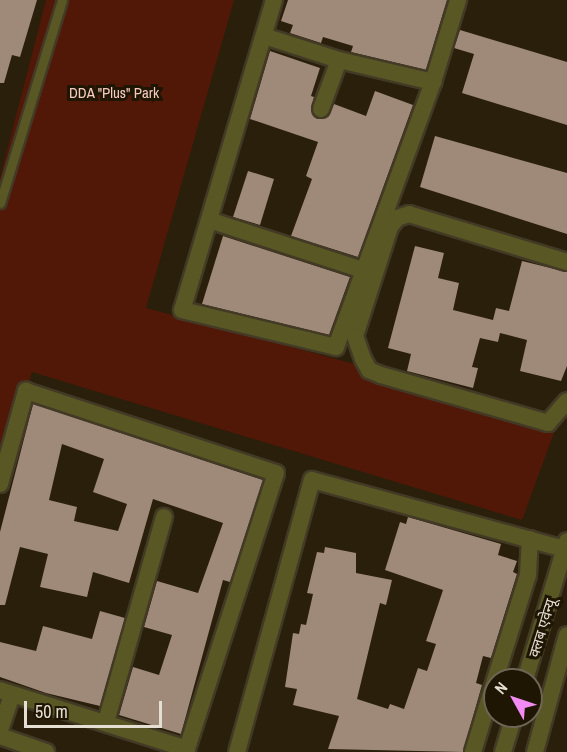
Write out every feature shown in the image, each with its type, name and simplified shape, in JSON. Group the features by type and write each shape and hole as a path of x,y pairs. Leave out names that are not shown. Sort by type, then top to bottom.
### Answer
{"street":[{"path":"274,0 182,310 185,314 336,347 433,82 458,0"},
{"path":"264,36 339,60 433,82"},
{"path":"321,109 339,60"},
{"path":"567,262 409,214 397,218 390,227 355,336 369,370 381,375 548,423 567,401"},
{"path":"209,220 363,270"},
{"path":"0,484 26,391 276,473 187,748 6,692 0,730"},
{"path":"237,752 312,480 530,539 566,545"},
{"path":"106,722 164,517"},
{"path":"499,668 528,575 530,539"},
{"name":"क्लब एवेन्यू","path":"529,668 566,545"},
{"name":"क्लब एवेन्यू","path":"535,752 567,635"},
{"path":"473,752 483,719"},
{"path":"503,752 510,728"},
{"path":"0,736 46,752"}],"lane":[{"path":"0,203 62,0"}],"green space":[{"name":"DDA \"Plus\" Park","path":"46,0 234,0 146,308 559,419 522,520 32,372 0,474 0,178"}],"building":[{"path":"0,0 37,0 20,57 12,55 4,83 0,83"},
{"path":"288,0 447,0 426,70 351,52 353,46 323,37 321,43 290,33 293,25 281,21"},
{"path":"460,30 567,62 567,125 462,93 474,54 454,48"},
{"path":"270,51 320,68 311,96 314,97 311,111 317,119 328,117 334,104 366,116 375,91 413,105 358,257 291,236 312,179 306,176 318,142 250,119"},
{"path":"435,136 567,173 567,234 420,187"},
{"path":"248,171 274,179 260,225 233,217"},
{"path":"223,236 350,277 329,335 202,304"},
{"path":"415,246 444,253 438,278 459,283 453,310 493,320 496,308 509,311 522,261 567,272 567,366 561,381 520,371 527,340 500,333 498,342 480,338 472,367 478,368 473,388 407,371 411,354 388,348"},
{"path":"33,404 263,480 230,582 223,580 181,734 119,715 133,667 159,675 172,635 144,627 157,581 198,593 223,523 153,499 129,583 93,572 87,597 40,587 48,554 20,547 5,605 0,605 0,532","holes":["62,444 104,459 93,492 127,504 118,531 74,521 77,507 49,500"]},
{"path":"408,517 501,544 498,555 517,561 513,572 517,574 491,658 483,656 476,683 482,685 463,752 328,749 339,716 293,705 297,689 285,687 293,633 299,634 301,624 306,625 313,594 307,593 317,552 324,553 325,547 356,553 356,573 392,580 386,605 380,603 357,699 388,709 390,704 404,709 418,668 427,671 436,644 426,641 443,590 385,570 400,522 406,524"},
{"path":"100,611 125,618 100,706 46,693 0,677 0,642 36,651 43,626 92,639"}]}
